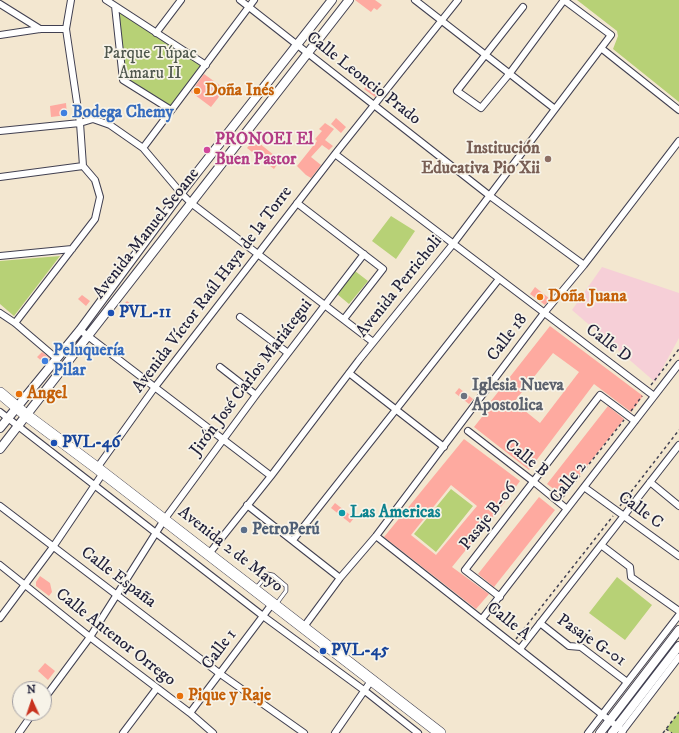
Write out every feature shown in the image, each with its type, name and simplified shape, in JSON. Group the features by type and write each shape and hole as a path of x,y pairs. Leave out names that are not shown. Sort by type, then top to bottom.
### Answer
{"highway":[{"name":"Avenida 2 de Mayo","path":"0,393 26,415 440,733"}],"street":[{"path":"15,324 95,219 100,197 95,180 83,166 80,123 66,29 71,0"},
{"path":"106,0 206,66"},
{"path":"156,33 181,0"},
{"name":"Calle Leoncio Prado","path":"240,0 490,196 584,265"},
{"path":"143,148 254,0"},
{"name":"Avenida Manuel Seoane","path":"0,428 80,330 180,193 332,0"},
{"name":"Avenida Manuel Seoane","path":"0,449 87,335 349,0"},
{"path":"415,0 555,109"},
{"name":"Avenida Víctor Raúl Haya de la Torre","path":"0,618 53,547 95,486 100,471 155,387 335,154 458,0"},
{"path":"523,7 457,91 481,108 510,73 564,0"},
{"name":"Avenida Perricholi","path":"208,555 373,342 453,244 611,35 564,0"},
{"path":"0,4 40,29"},
{"path":"115,6 123,80 171,110"},
{"path":"0,35 40,29 66,29"},
{"path":"601,48 679,110"},
{"path":"0,131 80,123 93,119 110,125 143,148 180,193 191,203 373,342"},
{"name":"Calle 18","path":"303,628 340,578 376,536 544,313 584,265 679,141"},
{"name":"Calle D","path":"335,154 654,396"},
{"path":"0,177 83,166"},
{"path":"297,203 383,269 344,319"},
{"path":"0,256 72,249"},
{"name":"Jirón José Carlos Mariátegui","path":"52,688 90,636 164,520 256,395 364,254"},
{"path":"293,540 499,279"},
{"path":"0,313 56,358"},
{"path":"240,317 288,353"},
{"path":"80,330 270,476"},
{"name":"Calle 2","path":"482,619 679,364"},
{"path":"220,367 256,395"},
{"path":"349,373 444,447"},
{"name":"Pasaje B-06","path":"500,597 465,570 600,395 628,416"},
{"path":"0,412 155,534 365,691 418,733"},
{"path":"628,416 635,421"},
{"name":"Calle B","path":"468,431 567,509"},
{"path":"520,649 679,445"},
{"path":"650,482 679,506"},
{"name":"Calle C","path":"584,488 679,556"},
{"path":"247,505 340,578"},
{"name":"Calle España","path":"0,506 220,673 304,733"},
{"name":"Calle A","path":"376,536 621,730"},
{"path":"601,545 630,568 631,577 679,611"},
{"name":"Calle Antenor Orrego","path":"0,566 213,733"},
{"name":"Calle 1","path":"190,714 263,616 273,605"},
{"path":"588,733 679,615"},
{"name":"Pasaje G-01","path":"540,623 569,646 580,647 627,682"},
{"path":"600,733 679,630"},
{"path":"621,730 679,646"},
{"path":"612,733 621,730 679,657"},
{"path":"335,733 371,681"},
{"path":"123,733 157,688"},
{"path":"19,733 28,721"}],"lane":[{"path":"254,591 268,574 273,575 286,586 286,591 273,605"}],"path":[{"path":"559,502 628,416 679,349"},
{"path":"620,507 679,430"},
{"path":"513,644 614,515"},
{"path":"663,733 679,712"},
{"path":"666,729 672,733"}],"shaded area":[{"path":"602,267 679,293 679,338 655,382 572,310"}],"green space":[{"path":"577,0 679,0 679,102 613,49 618,36 617,31"},
{"name":"Parque Túpac Amaru II","path":"115,6 204,66 172,108 123,80"},
{"path":"391,216 415,231 396,259 372,241"},
{"path":"60,256 14,316 0,304 0,261"},
{"path":"355,271 368,281 349,304 337,294"},
{"path":"451,489 473,506 436,552 414,534"},
{"path":"617,577 652,605 625,640 589,613"},
{"path":"679,712 679,733 672,733 666,729"}],"building":[{"path":"355,0 375,0 382,5 377,10 374,8 371,12"},
{"path":"204,74 225,89 211,107 191,92"},
{"path":"370,83 380,91 375,97 364,89"},
{"path":"66,103 67,115 51,117 50,106"},
{"path":"336,118 346,127 341,133 331,124"},
{"path":"325,123 334,129 325,140 333,146 329,150 322,145 311,157 321,165 311,178 297,166 317,141 315,139 322,131 319,129"},
{"path":"254,139 280,160 274,169 247,148"},
{"name":"Doña Juana","path":"535,287 550,299 545,305 530,294"},
{"path":"82,295 90,301 86,306 78,299"},
{"path":"127,301 136,308 131,313 122,306"},
{"path":"550,326 643,396 631,412 594,384 529,470 474,427 489,408 487,406","holes":["553,353 579,372 540,423 514,402"]},
{"path":"42,352 50,358 45,364 37,357"},
{"name":"Iglesia Nueva Apostolica","path":"459,388 473,399 469,404 455,393"},
{"path":"608,406 624,419 563,496 547,484"},
{"path":"464,439 520,481 452,567 489,594 476,609 384,537","holes":["451,485 477,506 436,555 411,535"]},
{"path":"539,497 555,510 494,587 478,574"},
{"name":"Las Americas","path":"335,503 354,518 350,523 331,508"},
{"path":"40,576 50,583 52,592 49,596 36,586 36,582"},
{"path":"45,663 55,671 48,680 38,671"}],"place":[{"name":"Doña Inés","path":"197,91"},
{"name":"Bodega Chemy","path":"64,113"},
{"name":"PRONOEI El Buen Pastor","path":"207,150"},
{"name":"Institución Educativa Pio Xii","path":"548,159"},
{"name":"Doña Juana","path":"540,297"},
{"name":"PVL-11","path":"111,313"},
{"name":"Peluquería Pilar","path":"45,361"},
{"name":"Angel","path":"19,394"},
{"name":"Iglesia Nueva Apostolica","path":"464,396"},
{"name":"PVL-46","path":"54,443"},
{"name":"Las Americas","path":"342,513"},
{"name":"PetroPerú","path":"244,530"},
{"name":"PVL-45","path":"323,651"},
{"name":"Pique y Raje","path":"180,696"}]}
